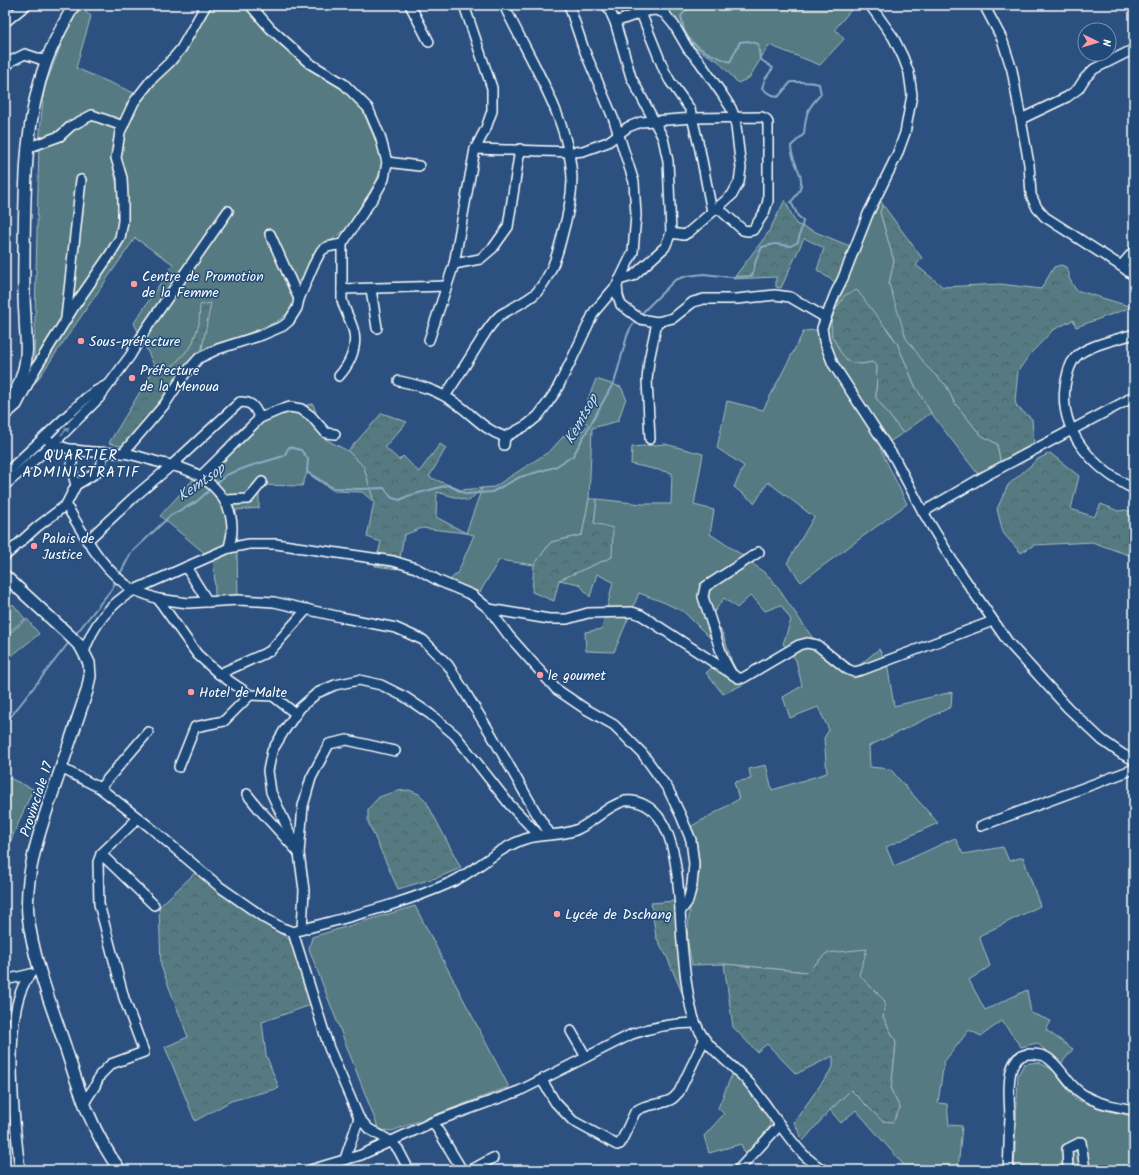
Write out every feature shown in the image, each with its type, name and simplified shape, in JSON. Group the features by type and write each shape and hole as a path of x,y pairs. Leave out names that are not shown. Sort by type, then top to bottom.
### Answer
{"main road":[{"path":"5,414 20,382 27,353 24,313 24,251 27,148 33,112 46,61 74,5"},
{"name":"Provinciale 17","path":"5,576 69,635 80,647 88,663 90,676 87,691 42,826 31,869 28,914 36,973 95,1130 104,1148 120,1170"}],"street":[{"path":"5,5 8,19 26,5"},
{"path":"5,414 17,405 36,368 120,238 123,221 123,185 116,158 120,132 134,102 152,79 181,49 206,5"},
{"path":"250,5 270,28 309,63 344,84 368,108 380,136 387,162 384,179 342,244 342,289 344,309 354,334 354,347 346,368 339,376"},
{"path":"410,5 429,42"},
{"path":"429,340 454,264 475,149 486,128 492,111 492,88 464,5"},
{"path":"445,396 489,327 500,314 521,304 536,292 549,275 557,256 570,196 572,179 569,152 556,114 546,89 504,5"},
{"path":"399,381 432,389 445,396 504,441 538,416 547,404 594,312 618,283 633,252 636,215 634,182 614,120 583,47 569,5"},
{"path":"607,5 615,22 631,77 663,138 668,160 671,233 665,248 633,276 618,283"},
{"path":"870,5 893,37 903,57 909,73 912,95 905,133 897,155 868,214 822,328 824,342 833,364 895,459 923,512 955,565 1008,642 1068,708 1102,740 1122,754 1134,760"},
{"path":"984,5 1002,39 1012,70 1029,164 1031,195 1037,208 1045,217 1134,276"},
{"path":"615,22 641,13 656,10 664,13 688,49 699,61 722,94 731,108 735,118 741,168 739,182 732,195 684,235 671,233"},
{"path":"475,149 520,149 569,152 583,151 608,142 618,133 641,122 693,118 766,118 768,123 768,201 764,213 753,230 743,230 715,210 693,118 690,109 664,70 641,13"},
{"path":"1021,119 1067,97 1078,89 1085,78 1094,69 1134,49"},
{"path":"5,68 11,61 25,54 46,61"},
{"path":"27,148 60,136 71,126 92,115 123,126"},
{"path":"454,264 480,259 493,248 508,227 520,149"},
{"path":"387,162 420,166"},
{"path":"66,321 81,180"},
{"path":"5,474 49,441 99,398 130,356 146,329 228,211"},
{"path":"270,234 299,298"},
{"path":"123,453 165,404 184,375 199,358 218,349 262,335 283,326 293,315 313,266 321,251 327,247 342,244"},
{"path":"1121,266 1134,250"},
{"path":"618,283 618,296 621,305 640,319 657,322 673,318 693,302 704,299 737,299 775,294 790,297 826,318"},
{"path":"342,289 447,286"},
{"path":"372,289 377,328"},
{"path":"650,439 647,380 649,360 657,322"},
{"path":"1134,334 1085,349 1075,357 1067,374 1064,396 1072,431 1083,450 1099,467 1134,489"},
{"path":"923,512 985,476 1072,431 1134,395"},
{"path":"87,541 240,402 248,402 253,406 260,418"},
{"path":"200,476 260,418 278,410 290,407 301,409 311,416 326,433 335,434"},
{"path":"49,441 74,450 123,453 172,465 200,476 216,488 225,500 231,516 232,530 229,548"},
{"path":"5,485 49,441"},
{"path":"74,450 71,460 76,485"},
{"path":"5,556 37,527 66,505 76,485 96,473 101,464 104,453"},
{"path":"225,500 248,499 262,482"},
{"path":"66,505 87,541 105,565 119,579 134,590 158,599 188,603 238,600 274,602 396,628 423,640 448,665 550,834"},
{"path":"80,647 106,612 122,597 134,590 229,548 249,544 276,544 393,561 416,568 439,581 472,595 489,609 509,636 556,689 584,708 614,725 642,753 668,790 691,840 694,864 692,885 688,901 680,912"},
{"path":"732,674 724,658 703,596 703,591 705,587 759,552"},
{"path":"186,567 208,602"},
{"path":"158,599 197,654 219,674 250,695 273,696 296,714"},
{"path":"219,674 270,651 307,609"},
{"path":"489,609 549,619 567,619 588,613 632,612 641,615 738,678 743,678 799,645 807,644 817,645 847,669 854,672 993,621"},
{"path":"299,853 272,792 268,771 272,751 300,708 316,693 335,685 359,680 381,685 405,697 430,714 455,735 510,805 539,835"},
{"path":"179,767 196,727 224,721 250,695"},
{"path":"100,788 148,732"},
{"path":"395,751 347,740 329,744 311,778 303,806 299,853 304,890 298,931 329,1048 359,1118 369,1129 390,1141 398,1149 410,1170"},
{"path":"61,768 100,788 226,891 266,920 282,928 298,931 397,903 453,881 488,861 504,849 524,839 539,835 570,832 584,827 614,805 627,801 639,802 648,807 659,817 667,830 675,858 683,952 695,1023 704,1040 748,1082 805,1156 823,1170"},
{"path":"980,826 1134,769"},
{"path":"247,794 299,853"},
{"path":"84,1103 100,1075 111,1064 144,1052 124,998 99,904 98,862 101,854 138,818"},
{"path":"101,854 154,905"},
{"path":"5,980 36,973"},
{"path":"20,1170 8,1068 15,1013 21,990 26,979 36,973"},
{"path":"310,1170 361,1155 433,1122 519,1091 632,1034 652,1027 682,1023 695,1023"},
{"path":"571,1031 586,1057"},
{"path":"542,1080 555,1102 573,1121 617,1145 620,1144 635,1112 639,1109 666,1102 672,1099 679,1092 704,1040"},
{"path":"1008,1170 1010,1116 1009,1086 1012,1069 1017,1059 1025,1054 1046,1057 1074,1088 1094,1101 1134,1110"},
{"path":"345,1159 359,1118"},
{"path":"433,1122 462,1170"},
{"path":"738,1170 780,1125"},
{"path":"1068,1170 1067,1149 1081,1142 1085,1170"},
{"path":"471,1170 493,1158"}],"green space":[{"path":"212,5 246,5 341,85 362,109 384,161 376,182 346,229 320,249 296,295 289,313 276,322 201,353 210,304 199,324 192,345 173,366 155,367 134,323 173,264 135,238 36,382 27,379 34,364 39,143 44,89 62,42 78,7 91,16 76,68 141,96 154,81 172,66 184,51 208,9","holes":["140,97 124,135 120,161 125,233 117,229 119,198 112,159 117,131 130,101"]},
{"path":"661,5 855,5 835,29 844,39 820,65 769,45 749,78 738,83 718,61 687,43 676,18"},
{"path":"874,189 883,205 880,212 894,261 889,284 928,368 946,385 954,402 981,435 997,444 1001,464 977,473 931,413 915,386 897,343 890,332 881,323 861,364 872,362 877,366 876,398 903,433 880,448 907,504 801,582 787,563 814,517 768,482 755,503 734,487 744,466 717,448 727,401 763,410 804,331 816,330 852,247"},
{"path":"785,200 796,224 852,247 836,283 817,270 824,248 804,238 781,288 776,287 776,277 733,279 768,233"},
{"path":"883,205 922,258 916,265 943,287 1000,284 1041,289 1054,267 1061,265 1066,267 1069,273 1069,278 1076,290 1132,307 1076,327 1073,320 1053,330 1031,353 1018,371 1015,401 1017,407 1032,419 1034,444 1001,464 997,444 981,435 954,402 946,385 928,368 906,338 889,284 894,261 880,212"},
{"path":"857,290 897,343 915,386 931,413 903,433 876,398 877,366 872,362 861,364 849,362 841,353 832,336 831,323 834,312 845,295"},
{"path":"211,303 201,353 195,355 124,447 109,443 155,367 173,366 192,345 199,324 200,305"},
{"path":"596,379 621,387 626,398 618,421 592,428 589,499 582,535 551,542 534,565 499,560 480,592 450,580 458,572 474,535 466,533 482,488 494,487 550,451 573,426 583,431 588,424 580,419"},
{"path":"313,404 325,439 348,451 364,467 374,502 362,492 334,491 307,473 302,486 259,485 259,508 236,510 238,595 215,597 214,561 160,516 235,433 259,413"},
{"path":"382,413 407,422 385,447 399,460 403,456 419,472 440,444 446,448 429,477 461,490 482,488 469,501 437,492 436,517 466,533 422,528 404,535 398,569 375,566 381,542 367,537 374,502 364,467 348,451"},
{"path":"665,444 703,454 694,505 714,510 710,534 742,555 771,578 812,637 856,668 879,649 887,663 894,706 952,692 951,707 869,746 870,767 890,769 938,823 886,847 894,866 955,838 963,854 1003,847 1009,861 1023,857 1040,906 979,936 990,966 969,980 985,1010 1027,990 1031,1013 1051,1021 1046,1030 1073,1049 1061,1064 1037,1043 1021,1047 1002,1021 981,1036 969,1030 944,1062 938,1103 947,1104 949,1125 962,1126 958,1170 908,1170 856,1110 841,1123 830,1110 851,1090 882,1121 900,1108 891,1090 896,1042 883,1017 885,1001 859,975 827,953 807,972 724,964 692,965 687,937 690,907 700,871 696,840 690,827 739,799 734,782 751,779 749,769 766,765 772,790 827,773 824,738 829,730 818,707 790,718 783,697 802,686 796,660 783,644 791,620 781,605 765,611 751,595 737,608 724,598 712,615 723,634 732,662 744,684 723,694 706,673 720,660 714,642 684,612 639,593 614,652 586,651 585,632 602,629 613,582 597,574 590,597 579,584 559,580 612,557 594,523 597,499 642,504 671,504 672,473 631,464 632,447"},
{"path":"1050,453 1079,476 1071,509 1094,517 1101,504 1118,511 1126,510 1134,514 1134,557 1092,542 1034,545 1021,553 1003,533 997,509 1008,485 1038,459"},
{"path":"589,499 597,499 594,523 613,528 612,557 559,580 554,601 532,592 534,565 551,542 582,535"},
{"path":"13,604 25,619 5,635 5,611"},
{"path":"27,619 39,634 10,657 5,650 5,637"},
{"path":"5,776 33,789 5,854"},
{"path":"409,790 419,794 426,801 461,868 439,877 398,889 368,822 368,809 379,797 397,791"},
{"path":"196,872 291,941 311,1005 262,1022 266,1055 279,1088 231,1101 195,1121 165,1047 188,1037 161,966 159,907"},
{"path":"675,901 685,1000 667,957 656,937 651,903"},
{"path":"415,906 509,1087 392,1131 379,1130 309,949 312,937"},
{"path":"867,949 859,975 885,1001 883,1017 896,1042 891,1090 900,1108 893,1122 882,1121 851,1090 830,1110 803,1141 794,1122 833,1067 833,1056 796,1074 767,1044 757,1052 733,1027 724,964 807,972 827,953"},
{"path":"1038,1062 1053,1070 1075,1099 1108,1111 1134,1116 1134,1170 1014,1170 1018,1075 1024,1064"},
{"path":"733,1072 769,1116 770,1126 746,1156 741,1144 709,1153 704,1136 724,1114 718,1108"}],"waterway":[{"name":"Kemtsop","path":"640,315 675,280 687,276 704,274 730,277 752,276 756,260 762,247 775,244 791,246 798,242 803,221 798,216 791,202 799,192 801,183 801,178 793,157 791,146 804,134 805,121 808,112 812,104 821,94 819,84 809,82 791,82 778,97 768,93 762,88 765,79 773,68 760,59 758,44 748,41 740,42 730,62 704,51 688,38 684,30 681,16 689,6 688,5"},
{"name":"Kemtsop","path":"215,485 226,475 284,456 289,447 301,450 308,459 307,472 333,488 384,488 392,498 400,500 408,496 448,485 466,494 492,492 520,477 555,467 573,456 615,380 627,336 636,320"},
{"name":"Kemtsop","path":"119,576 131,553 171,515 196,502 212,488"},
{"name":"Kemtsop","path":"75,635 111,590 116,581"},
{"name":"Kemtsop","path":"5,724 70,641"}],"place":[{"name":"Centre de Promotion de la Femme","path":"134,284"},
{"name":"Sous-préfecture","path":"81,341"},
{"name":"Préfecture de la Menoua","path":"132,378"},
{"name":"Palais de Justice","path":"34,546"},
{"name":"le goumet","path":"540,675"},
{"name":"Hotel de Malte","path":"191,692"},
{"name":"Lycée de Dschang","path":"557,914"}],"district":[{"name":"QUARTIER ADMINISTRATIF","path":"81,464"}]}
